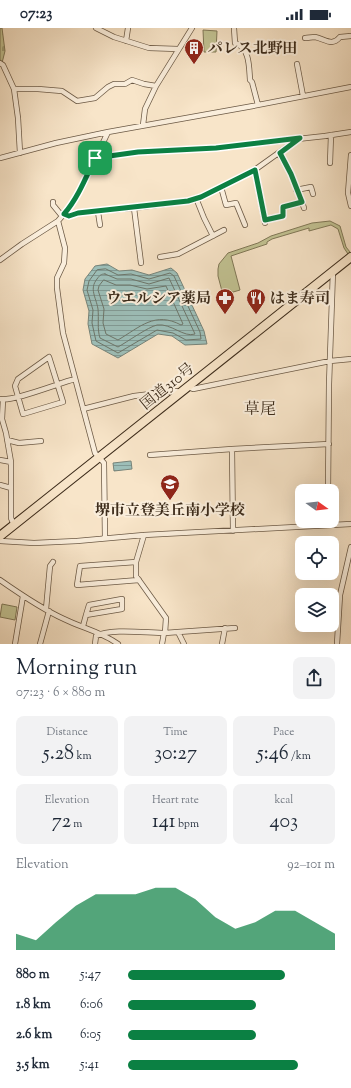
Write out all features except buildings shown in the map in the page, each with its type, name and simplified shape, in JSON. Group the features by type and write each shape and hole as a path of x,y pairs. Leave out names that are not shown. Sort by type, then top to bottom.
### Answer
{"highway":[{"name":"国道310号","path":"0,536 351,257"}],"street":[{"path":"96,28 114,37 149,48 178,49"},
{"path":"126,41 128,28"},
{"path":"143,125 145,108 156,86 192,28"},
{"path":"234,28 235,43 240,45 246,53 250,80 252,82 258,105"},
{"path":"305,38 315,37 332,42 340,37 351,36"},
{"path":"0,63 3,65 14,90 18,118 20,153"},
{"path":"297,64 303,96"},
{"path":"14,90 38,89 62,92 77,101 95,98 114,84 125,84 132,80 156,86"},
{"path":"0,158 56,143 108,132 351,87"},
{"path":"0,260 58,221 69,208 81,189 108,132"},
{"path":"95,158 138,152 216,148 351,132"},
{"path":"330,163 331,135"},
{"path":"54,202 53,205 63,215 69,216 78,213 188,201 255,170 300,138"},
{"path":"280,153 291,174 304,208"},
{"path":"351,155 348,193 351,206"},
{"path":"255,170 265,222 283,216 283,207 302,202"},
{"path":"296,190 311,186 313,194"},
{"path":"221,187 226,205 236,203 245,225"},
{"path":"196,198 213,236"},
{"path":"134,208 141,263"},
{"path":"98,212 100,225"},
{"path":"58,221 65,248 64,263 57,278 62,333 95,453 104,463 106,538"},
{"path":"160,257 178,254 224,230"},
{"path":"328,484 333,271"},
{"path":"49,357 63,402 23,414 18,397 14,386 18,379 49,357"},
{"path":"83,409 134,396 193,389 330,361 351,359"},
{"path":"14,525 11,518 11,462 7,440 3,433 2,400 18,397 75,378"},
{"path":"7,440 19,443 41,441"},
{"path":"150,454 329,444"},
{"path":"232,449 233,531"},
{"path":"0,460 11,462"},
{"path":"0,485 11,488"},
{"path":"339,524 351,524"},
{"path":"0,541 34,543 295,526"},
{"path":"144,535 136,562 136,576 166,618 162,644"},
{"path":"336,644 340,595 351,547"},
{"path":"40,644 48,610 50,566 54,562"},
{"path":"136,562 80,566 77,585 138,580"},
{"path":"0,580 23,596 64,619 101,634 118,644"},
{"path":"15,644 23,596"},
{"path":"83,626 86,615 89,605 122,599 122,609 86,615"},
{"path":"222,644 225,628"},
{"path":"95,644 96,636 112,632 164,634 235,628"},
{"path":"178,632 184,644"}],"green space":[{"path":"0,28 2,28 5,51 2,63 0,62"},
{"path":"203,30 217,31 216,52 204,52"},
{"path":"330,221 340,226 346,247 350,252 348,254 344,248 338,229 331,225 309,231 309,228 272,239 267,242 267,244 231,256 240,290 223,295 218,276 218,269 219,264 228,253 258,243 271,236 312,223"},
{"path":"2,604 17,607 15,620 0,617"}],"water":[{"path":"107,264 119,271 132,270 149,275 171,268 177,273 204,331 207,344 185,345 172,336 158,334 118,358 92,344 88,324 89,311 83,290 85,279 95,266"},
{"path":"131,461 132,469 114,471 113,463"}],"place":[{"name":"パレス北野田","path":"194,65"},
{"name":"ウエルシア薬局","path":"225,315"},
{"name":"はま寿司","path":"256,315"},
{"name":"堺市立登美丘南小学校","path":"170,501"}],"district":[{"name":"草尾","path":"260,408"}],"route":[{"path":"300,138 280,153 291,174 302,202 283,207 283,216 265,220 255,170 201,197 188,201 78,213 69,216 64,214 81,189 95,158 138,152 216,148 300,138"}]}
